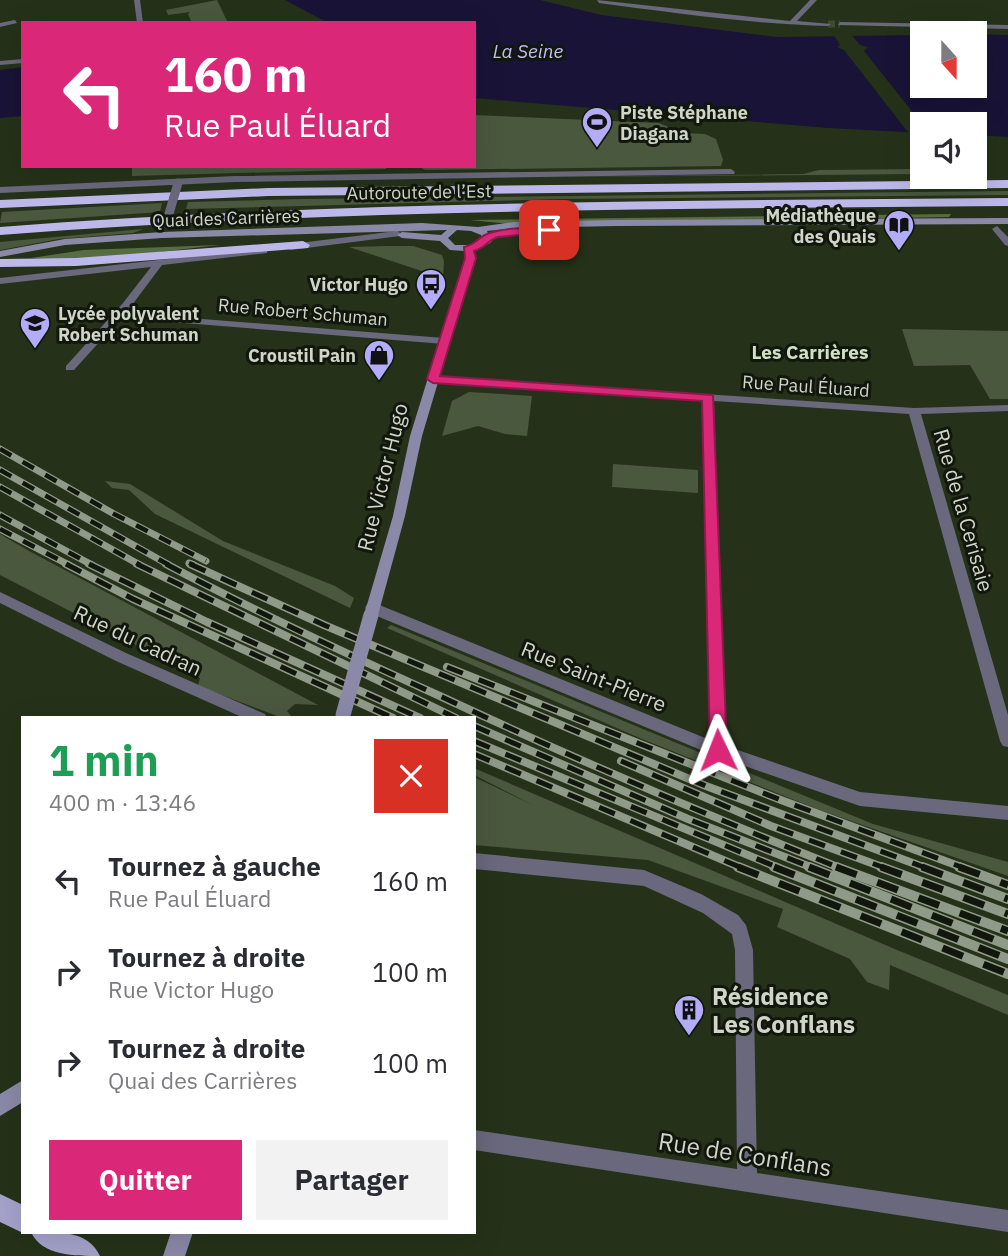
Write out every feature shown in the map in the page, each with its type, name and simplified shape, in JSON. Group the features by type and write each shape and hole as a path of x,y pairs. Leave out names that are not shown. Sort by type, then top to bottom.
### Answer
{"highway":[{"name":"Autoroute de l’Est","path":"0,204 268,192 1008,184"},
{"name":"Autoroute de l’Est","path":"0,231 150,219 345,211 1008,202"},
{"path":"0,262 75,262 209,249 303,245"}],"main road":[{"path":"478,230 514,225 617,223 998,225"},
{"path":"478,230 487,237 529,230 998,225"},
{"name":"Quai des Carrières","path":"0,254 65,242 163,233 422,226 478,230"},
{"path":"443,238 453,229"},
{"name":"Quai des Carrières","path":"0,262 163,233 397,234 443,238 453,248 468,249"},
{"path":"468,249 484,244 487,237"},
{"name":"Rue Victor Hugo","path":"343,716 433,379 470,258 468,249"},
{"path":"0,1107 21,1091"},
{"path":"0,1207 21,1219"},
{"path":"48,1234 86,1256"},
{"path":"174,1256 181,1234"}],"street":[{"path":"137,0 140,21"},
{"path":"791,23 814,0"},
{"path":"599,1 791,23 828,24"},
{"path":"0,24 15,22"},
{"path":"840,24 1008,27"},
{"path":"0,63 21,61"},
{"path":"0,190 178,182 731,172"},
{"path":"163,233 178,182"},
{"path":"998,225 1008,243"},
{"name":"Quai des Carrières","path":"0,281 397,234"},
{"path":"70,368 118,315 159,263"},
{"name":"Rue Robert Schuman","path":"118,315 444,341"},
{"name":"Rue Paul Éluard","path":"433,379 914,411 1008,408"},
{"path":"708,398 718,750"},
{"name":"Rue de la Cerisaie","path":"914,411 1008,741"},
{"name":"Rue du Cadran","path":"0,597 131,662 255,716"},
{"name":"Rue Saint-Pierre","path":"372,612 718,750 860,799 1008,813"},
{"path":"476,861 643,878 668,887 723,916 738,928 744,950 747,1181"},
{"name":"Rue de Conflans","path":"476,1140 1008,1220"}],"green space":[{"path":"217,0 227,21 191,21 188,14 190,12 168,15 166,10"},
{"name":"Piste Stéphane Diagana","path":"476,115 659,123 683,133 705,134 716,139 723,160 721,166 425,170 422,168 476,168"},
{"path":"132,168 386,168 386,169 132,176"},
{"path":"910,169 910,174 462,178 803,174 819,170"},
{"path":"1008,191 1008,195 563,199 186,209 188,202 301,199"},
{"path":"162,203 160,212 0,223 2,212"},
{"path":"951,214 949,217 521,225 470,220"},
{"path":"143,229 133,233 59,239 0,250 0,242"},
{"path":"220,245 102,257 31,258 84,250"},
{"path":"413,246 442,255 443,278 349,247"},
{"path":"902,329 1008,331 1008,399 990,399 970,365 914,366"},
{"path":"469,392 532,396 527,436 505,434 478,426 442,436 452,401"},
{"path":"613,464 698,470 698,493 612,487"},
{"path":"105,481 130,484 223,541 335,586 354,598 350,608 155,514 129,490 112,488"},
{"path":"0,534 318,705 295,704 287,711 291,716 277,716 198,686 200,678 0,575"},
{"path":"391,625 873,824 1008,862 1008,876 817,809 642,739 387,628"},
{"path":"476,769 1008,995 1008,1015 890,965 889,990 867,982 850,959 777,927 783,909 648,860 476,845 476,778 533,805 476,776"}],"water":[{"name":"La Seine","path":"285,0 540,0 601,15 777,37 910,35 910,98 987,98 987,34 1008,35 1008,137 987,136 987,112 910,112 910,132 476,98 476,21 324,21"},
{"path":"21,67 21,116 0,118 0,70"}],"pier":[{"path":"847,30 860,45 868,47 864,51 912,112 910,112 910,135 844,50 837,47 840,45 832,32"}],"tunnel":[{"path":"828,24 840,24"}],"railway":[{"path":"0,449 114,514 206,561"},
{"path":"0,470 169,565"},
{"path":"0,487 140,565"},
{"path":"0,515 92,565"},
{"path":"0,529 69,565"},
{"path":"189,563 194,565"},
{"path":"66,564 133,599 389,716"},
{"path":"89,564 207,622 416,716"},
{"path":"137,564 452,716"},
{"path":"166,564 303,633 541,742 840,868"},
{"path":"190,564 324,625 706,786 926,868"},
{"path":"447,667 781,800 964,868"},
{"path":"476,727 688,819 813,868"},
{"path":"476,742 779,868"},
{"path":"476,755 742,868"},
{"path":"621,761 771,826 885,868"},
{"path":"738,867 1008,974"},
{"path":"774,867 1008,959"},
{"path":"809,867 1008,945"},
{"path":"836,867 1008,931"},
{"path":"881,867 1008,914"},
{"path":"922,867 1008,899"},
{"path":"959,867 1008,885"}],"place":[{"name":"Piste Stéphane Diagana","path":"597,149"},
{"name":"Médiathèque des Quais","path":"899,252"},
{"name":"Victor Hugo","path":"431,311"},
{"name":"Lycée polyvalent Robert Schuman","path":"35,350"},
{"name":"Croustil Pain","path":"379,382"},
{"name":"Résidence Les Conflans","path":"689,1037"}],"district":[{"name":"Les Carrières","path":"810,352"}],"route":[{"path":"549,230 497,234 487,237 484,244 468,249 470,258 465,277 433,379 708,398 706,406 718,750"}]}
